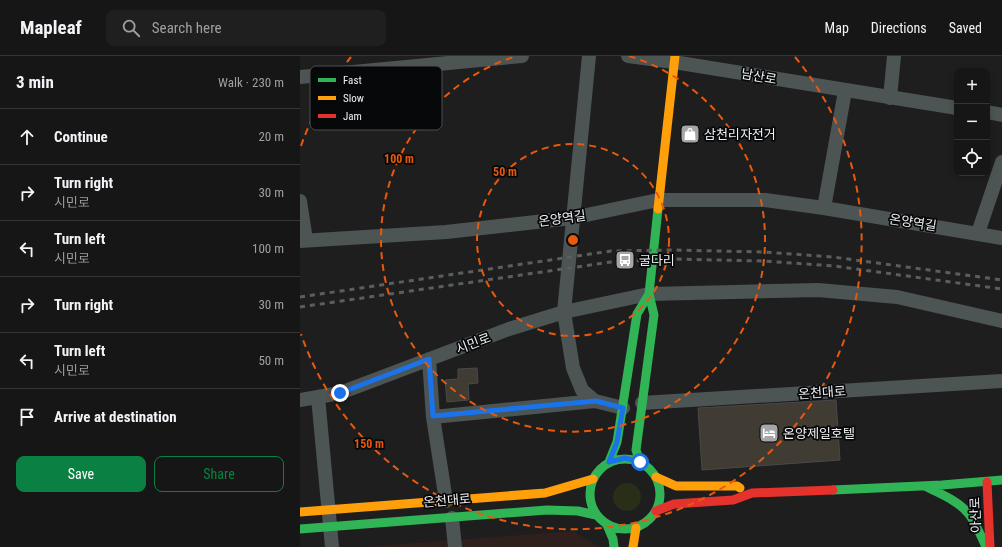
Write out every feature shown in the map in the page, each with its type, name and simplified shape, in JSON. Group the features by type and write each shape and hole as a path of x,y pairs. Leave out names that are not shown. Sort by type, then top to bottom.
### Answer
{"main road":[{"path":"640,462 636,450 654,315 649,294 658,200 675,59"},
{"path":"609,462 617,442 637,314 649,294"},
{"path":"625,458 640,462 646,465 654,473 659,483 659,505 656,511 646,523 636,528 625,530 607,525 596,515 591,505 589,494 593,479 600,469 609,462 625,458"},
{"path":"656,477 676,486 737,486 752,493"},
{"name":"온천대로","path":"300,512 545,493 593,479"},
{"path":"656,511 674,504 733,500 752,493 925,486 1002,480"},
{"name":"아산로","path":"987,482 990,547"},
{"path":"925,486 950,499 964,509 974,523 986,547"},
{"name":"온천대로","path":"300,529 547,510 574,510 596,515"},
{"path":"607,525 613,539 614,547"},
{"path":"633,547 636,528"}],"street":[{"path":"372,66 404,61 522,56"},
{"path":"589,56 564,312 573,368 582,390 596,401"},
{"name":"남산로","path":"628,56 675,59 845,91 954,108"},
{"path":"890,98 894,56"},
{"path":"300,77 310,75"},
{"path":"824,208 845,91"},
{"path":"990,112 1002,114"},
{"path":"978,233 1002,162"},
{"name":"온양역길","path":"303,240 446,232 572,218 658,200 765,200 824,208 1002,238"},
{"path":"300,201 303,240"},
{"path":"649,294 818,290 896,296 1002,321"},
{"name":"시민로","path":"300,400 340,393 509,329 564,312 649,294"},
{"path":"429,359 433,416 446,500"},
{"name":"온천대로","path":"642,403 1002,381"},
{"path":"318,397 332,547"},
{"path":"433,416 596,401 623,408"},
{"name":"온천대로","path":"452,518 455,547"}],"shaded area":[{"path":"573,531 599,547 364,547"}],"green space":[{"path":"627,483 637,487 641,497 637,507 627,511 617,507 613,497 617,487"}],"building":[{"path":"477,368 478,383 468,384 469,400 447,402 445,380 458,379 458,369"},
{"name":"온양제일호텔","path":"836,400 840,460 702,470 698,408"}],"railway":[{"path":"300,297 611,251 672,250 764,252 833,257 1002,280"},
{"path":"300,307 611,262 671,259 763,261 834,266 1002,289"}],"traffic: fast":[{"path":"640,462 636,450 654,315 649,294 658,209"},
{"path":"609,462 617,442 637,314 649,294"},
{"path":"618,459 632,459 645,465 654,474 658,480 660,494 658,508 650,519 639,527 632,529 618,529 611,527 600,519 592,508 590,501 590,487 592,480 600,469 611,461 618,459"},
{"path":"833,490 942,485 1002,480"},
{"path":"925,486 964,508 973,521 986,547"},
{"path":"300,529 547,510 578,511 596,515"},
{"path":"607,525 613,539 614,547"}],"traffic: slow":[{"path":"658,209 675,56"},
{"path":"656,477 676,486 737,486 740,488"},
{"path":"300,512 545,493 593,479"},
{"path":"633,547 636,528"}],"traffic: jam":[{"path":"987,482 990,547"},
{"path":"656,511 674,504 733,500 752,493 833,490"}],"place":[{"name":"삼천리자전거","path":"690,134"},
{"name":"굴다리","path":"625,260"},
{"name":"온양제일호텔","path":"769,433"}],"route":[{"path":"340,393 429,359 433,416 596,401 623,408 617,442 609,462 625,458 640,462"}]}
